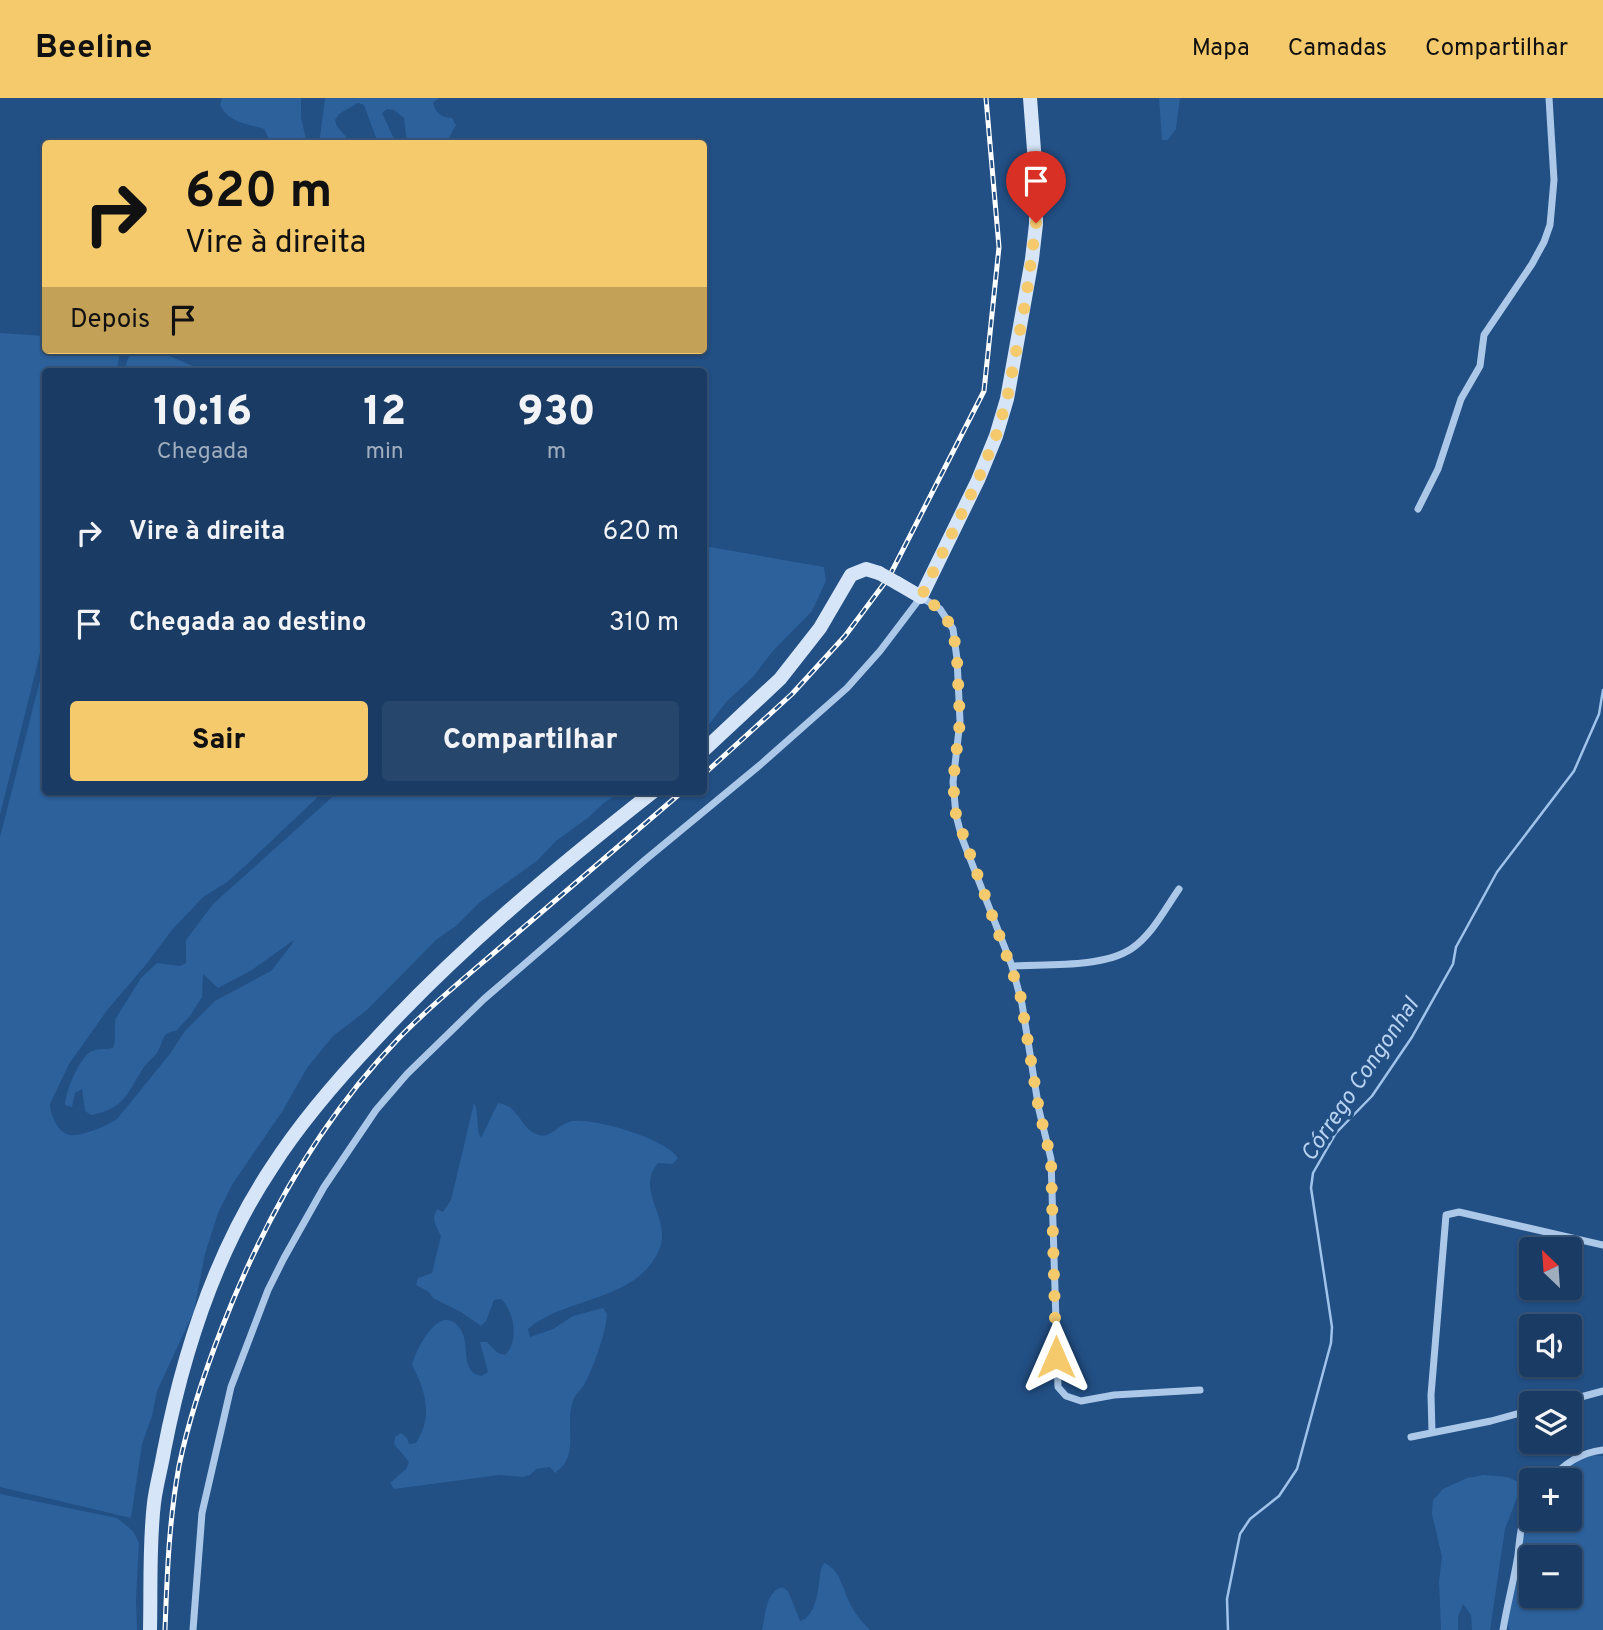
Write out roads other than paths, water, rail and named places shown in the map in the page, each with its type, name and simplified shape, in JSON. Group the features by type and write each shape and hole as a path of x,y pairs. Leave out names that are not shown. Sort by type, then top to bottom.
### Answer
{"street":[{"path":"192,1630 202,1513 231,1387 268,1290 284,1258 324,1187 376,1110 407,1074 484,999 847,688 880,651 921,597 978,480 996,436 1007,399 1036,223 1036,176 1030,98"},
{"path":"1418,509 1438,469 1461,399 1480,366 1484,335 1532,264 1550,225 1554,189 1549,98"},
{"path":"707,747 779,679 820,628 851,575 866,569 879,573 940,609 953,629 957,659 960,721 953,782 956,815 1012,966 1022,1004 1039,1110 1051,1159 1058,1387 1066,1396 1081,1401 1114,1395 1200,1390"},
{"path":"150,1630 154,1504 172,1406 204,1304 228,1247 271,1168 320,1098 412,1001 494,923 566,860 649,795"},
{"path":"1012,966 1090,961 1130,949 1145,937 1179,889"},
{"path":"1432,1432 1431,1395 1446,1215 1459,1212 1603,1245"},
{"path":"1582,1397 1603,1391"},
{"path":"1411,1437 1519,1413"},
{"path":"1562,1468 1578,1456 1603,1450"},
{"path":"1503,1630 1521,1531"}],"waterway":[{"name":"Córrego Congonhal","path":"1228,1630 1227,1599 1240,1534 1250,1519 1279,1496 1297,1469 1331,1343 1332,1327 1311,1188 1313,1173 1336,1133 1372,1096 1412,1037 1453,964 1456,947 1497,872 1574,771 1599,714 1603,690"}],"railway":[{"path":"707,771 792,694 845,636 889,577 984,391 999,247 986,98"},
{"path":"165,1630 173,1507 179,1466 193,1412 239,1286 276,1210 319,1137 370,1070 411,1026 678,795"}]}
